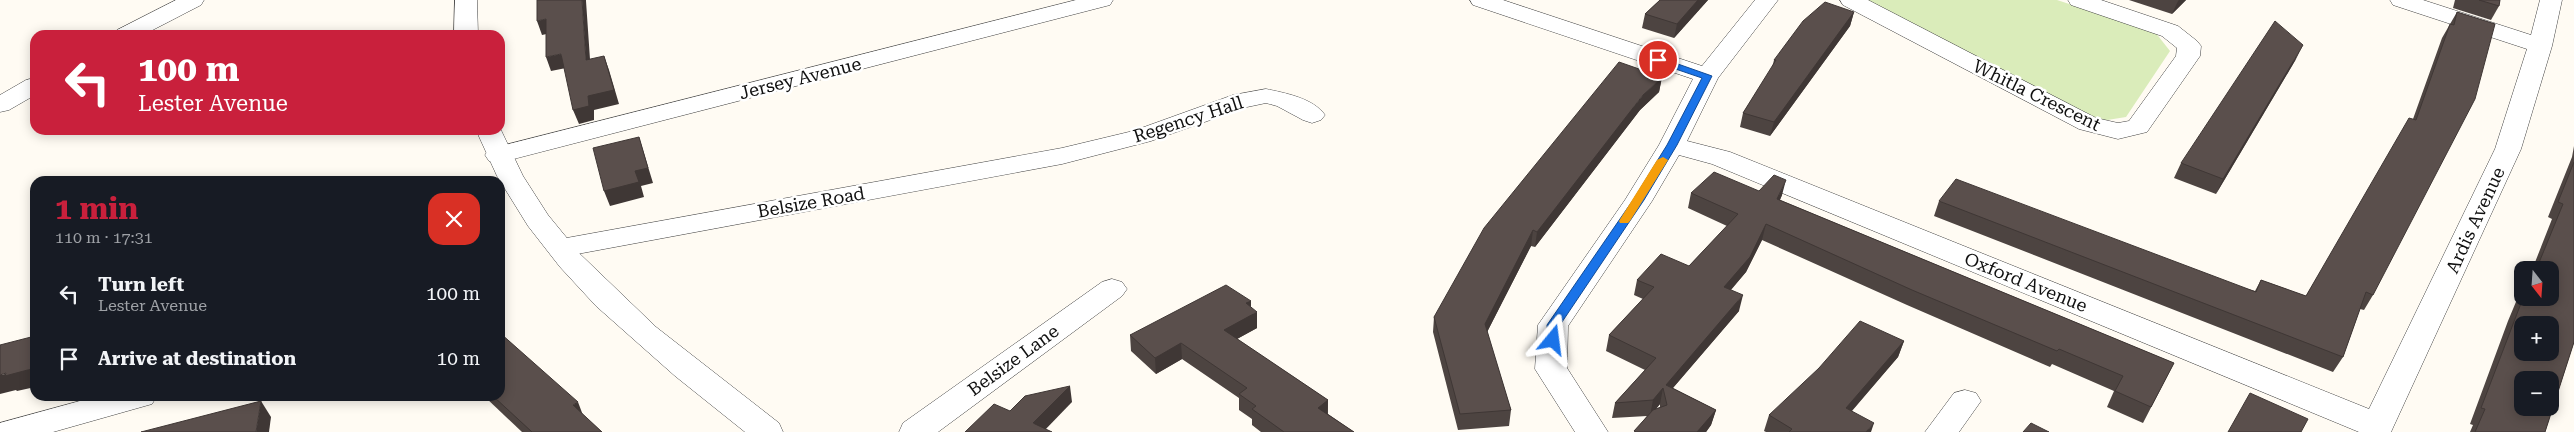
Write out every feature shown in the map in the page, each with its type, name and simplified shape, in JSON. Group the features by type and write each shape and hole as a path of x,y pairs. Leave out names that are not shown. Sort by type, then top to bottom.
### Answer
{"street":[{"path":"135,30 193,0"},
{"path":"466,0 466,30"},
{"name":"Jersey Avenue","path":"493,142 1102,0"},
{"path":"1482,0 1707,76"},
{"path":"1592,432 1551,369 1554,325 1638,200 1672,145 1707,76 1768,0"},
{"name":"Whitla Crescent","path":"1851,0 2088,124 2118,130 2138,127 2188,56 2190,46 2186,41 2170,31 2079,0"},
{"path":"2402,0 2540,46"},
{"name":"Ardis Avenue","path":"2377,429 2508,149 2540,46 2551,0"},
{"path":"0,105 30,87"},
{"name":"Regency Hall","path":"1062,156 1142,136 1242,100 1266,96 1286,101 1312,115"},
{"path":"493,142 520,193 561,248 620,312 672,358 767,432"},
{"name":"Oxford Avenue","path":"1672,145 1721,158 2377,429"},
{"name":"Belsize Road","path":"561,248 1062,156"},
{"name":"Belsize Lane","path":"915,432 1112,289"},
{"path":"10,432 123,401"},
{"path":"1941,432 1966,401"}],"green space":[{"path":"1860,0 2057,0 2155,32 2170,51 2126,117 2101,121"}],"building":[{"path":"537,0 582,0 586,60 604,56 614,90 588,96 589,106 573,110 561,54 546,57 546,19 537,21"},
{"path":"1660,0 1698,0 1677,24 1645,14"},
{"path":"2479,0 2500,0 2499,6"},
{"path":"1825,2 1854,12 1774,122 1743,113 1776,60 1774,60 1803,21"},
{"path":"2457,12 2495,24 2475,99 2373,295 2366,292 2343,357 1939,201 1956,179 2256,292 2261,280 2306,296 2409,118 2416,120 2450,24 2454,25"},
{"path":"2275,21 2303,45 2223,179 2181,163"},
{"path":"1619,62 1662,77 1643,95 1537,232 1533,230 1485,324 1511,410 1460,414 1434,317 1484,228"},
{"path":"639,137 648,168 635,171 639,182 604,191 593,148"},
{"path":"2574,162 2574,342 2559,389 2559,371 2514,371 2514,416 2550,416 2545,432 2475,432 2485,409 2481,408 2514,322 2514,361 2559,361 2559,316 2516,316 2520,306 2559,306 2559,261 2540,261 2563,204 2558,202"},
{"path":"1714,172 1759,191 1774,175 1786,180 1777,199 2174,363 2151,407 2115,391 2123,376 2059,349 2057,351 1912,290 1766,224 1750,257 1724,287 1743,295 1666,385 1716,410 1697,432 1636,432 1634,431 1653,410 1667,405 1663,388 1653,400 1615,403 1656,358 1609,335 1654,287 1637,280 1661,254 1689,266 1738,214 1691,193"},
{"path":"1226,285 1251,301 1246,303 1257,312 1224,330 1328,400 1318,408 1354,432 1284,432 1252,409 1256,406 1239,394 1247,388 1181,343 1155,358 1130,335"},
{"path":"1860,321 1904,341 1846,408 1874,423 1866,432 1789,432 1792,429 1769,415 1819,368"},
{"path":"30,337 30,369 5,376 6,373 0,375 0,345"},
{"path":"505,337 578,402 573,405 602,432 532,432 498,401 505,401"},
{"path":"1070,386 1033,423 1052,432 965,432 994,404 1010,411 1025,396"},
{"path":"2250,393 2308,419 2301,432 2228,432"},
{"path":"261,401 256,432 141,432"},
{"path":"2031,423 2049,432 2023,432"}],"slow traffic":[{"path":"1624,221 1663,160"}],"route":[{"path":"1553,340 1554,325 1638,200 1672,145 1707,76 1658,60"}]}
